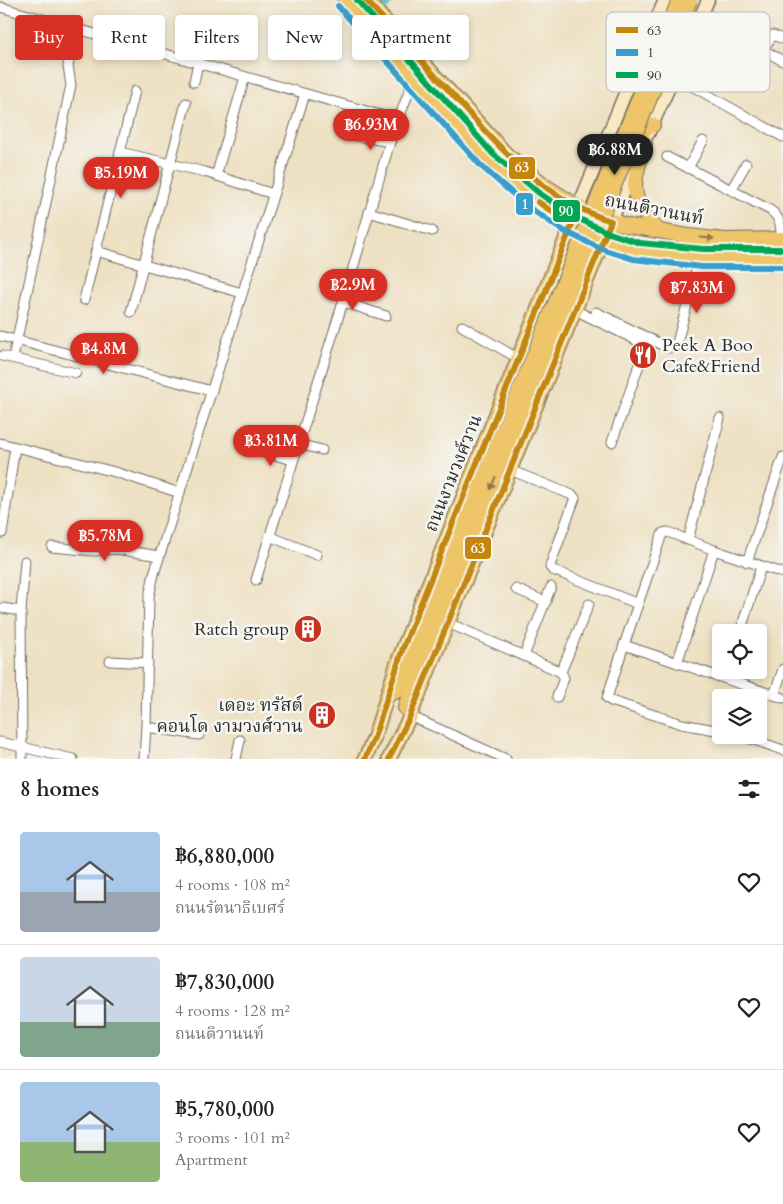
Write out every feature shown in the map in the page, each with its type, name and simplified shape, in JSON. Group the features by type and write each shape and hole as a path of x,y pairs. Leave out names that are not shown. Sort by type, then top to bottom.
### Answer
{"main road":[{"path":"345,0 487,160 510,183 575,227 626,249 699,259 783,258"},
{"name":"ถนนติวานนท์","path":"366,0 506,154 578,208 603,219 688,236 725,240 782,239"},
{"path":"660,12 665,0"},
{"path":"674,12 679,0"},
{"path":"685,12 690,0"},
{"path":"702,12 708,0"},
{"path":"578,208 626,92"},
{"path":"395,745 424,638 642,92"},
{"path":"424,638 652,92"},
{"path":"389,759 410,716 575,310 603,219 645,142 667,92"},
{"path":"603,219 600,208 626,144 639,132 653,125"},
{"path":"645,142 635,185 636,198 646,216 659,231"},
{"name":"ถนนงามวงศ์วาน","path":"374,738 403,648 539,308 575,227 578,208"},
{"path":"575,227 603,219"},
{"path":"539,308 561,294 584,244 597,238"},
{"name":"ถนนงามวงศ์วาน","path":"365,759 406,670 424,638"}],"street":[{"path":"0,7 29,15"},
{"path":"83,30 398,120"},
{"path":"770,40 773,35 783,40"},
{"path":"770,54 783,61"},
{"path":"13,358 71,85 68,66 69,60"},
{"path":"194,82 198,64"},
{"path":"216,176 245,77"},
{"path":"256,580 343,302 390,142 414,78"},
{"path":"84,300 135,92"},
{"path":"701,92 783,137"},
{"path":"144,759 149,597 160,556 305,94"},
{"path":"131,312 186,103"},
{"path":"358,136 390,142"},
{"path":"688,168 703,141"},
{"path":"120,152 216,176 274,194"},
{"path":"667,157 777,215 780,222 782,239"},
{"path":"731,190 746,164"},
{"path":"369,212 432,231"},
{"path":"96,251 242,293"},
{"path":"596,312 668,348 677,343 699,259"},
{"path":"343,302 386,316"},
{"path":"575,310 642,343 644,346 643,354 612,442"},
{"path":"462,326 519,359"},
{"path":"0,336 212,391"},
{"path":"2,356 76,373"},
{"path":"688,540 720,418"},
{"path":"0,443 115,472 180,493"},
{"path":"298,444 322,450"},
{"path":"2,532 15,448"},
{"path":"255,450 293,460"},
{"path":"747,562 783,457"},
{"path":"510,470 572,495 575,498 550,567 553,570 638,604"},
{"path":"712,729 682,724 610,701 607,698 663,533 668,532 761,567 783,573"},
{"path":"269,536 318,555"},
{"path":"52,547 94,550 116,549 160,556"},
{"path":"677,662 714,550"},
{"path":"22,759 24,747 21,611 25,561"},
{"path":"743,624 761,567"},
{"path":"524,656 551,587"},
{"path":"516,589 546,602"},
{"path":"557,697 564,678 562,672 589,604"},
{"path":"2,608 21,611"},
{"path":"448,623 562,672"},
{"path":"624,645 677,662 712,670"},
{"path":"110,661 148,663"},
{"path":"739,679 778,696 783,669"},
{"path":"410,716 506,759"},
{"path":"146,728 198,734"},
{"path":"236,759 240,740"},
{"path":"0,742 73,759"},
{"path":"766,744 783,750"}],"waterway":[{"path":"386,5 388,0"}],"transit line":[{"name":"90","path":"357,0 493,154 539,193 573,216 609,233 640,243 703,249 783,249"},
{"name":"63","path":"366,0 505,152 543,185 564,200 587,212 611,221 410,716 389,759"},
{"name":"1","path":"338,6 481,166 528,207 564,231 602,249 633,259 702,267 783,267"},
{"name":"63","path":"365,759 374,738 403,648 572,225 538,202"}],"place":[{"name":"Peek A Boo Cafe&Friend","path":"643,355"},
{"name":"Ratch group","path":"308,629"},
{"name":"เดอะ ทรัสต์ คอนโด งามวงศ์วาน","path":"322,715"}]}
